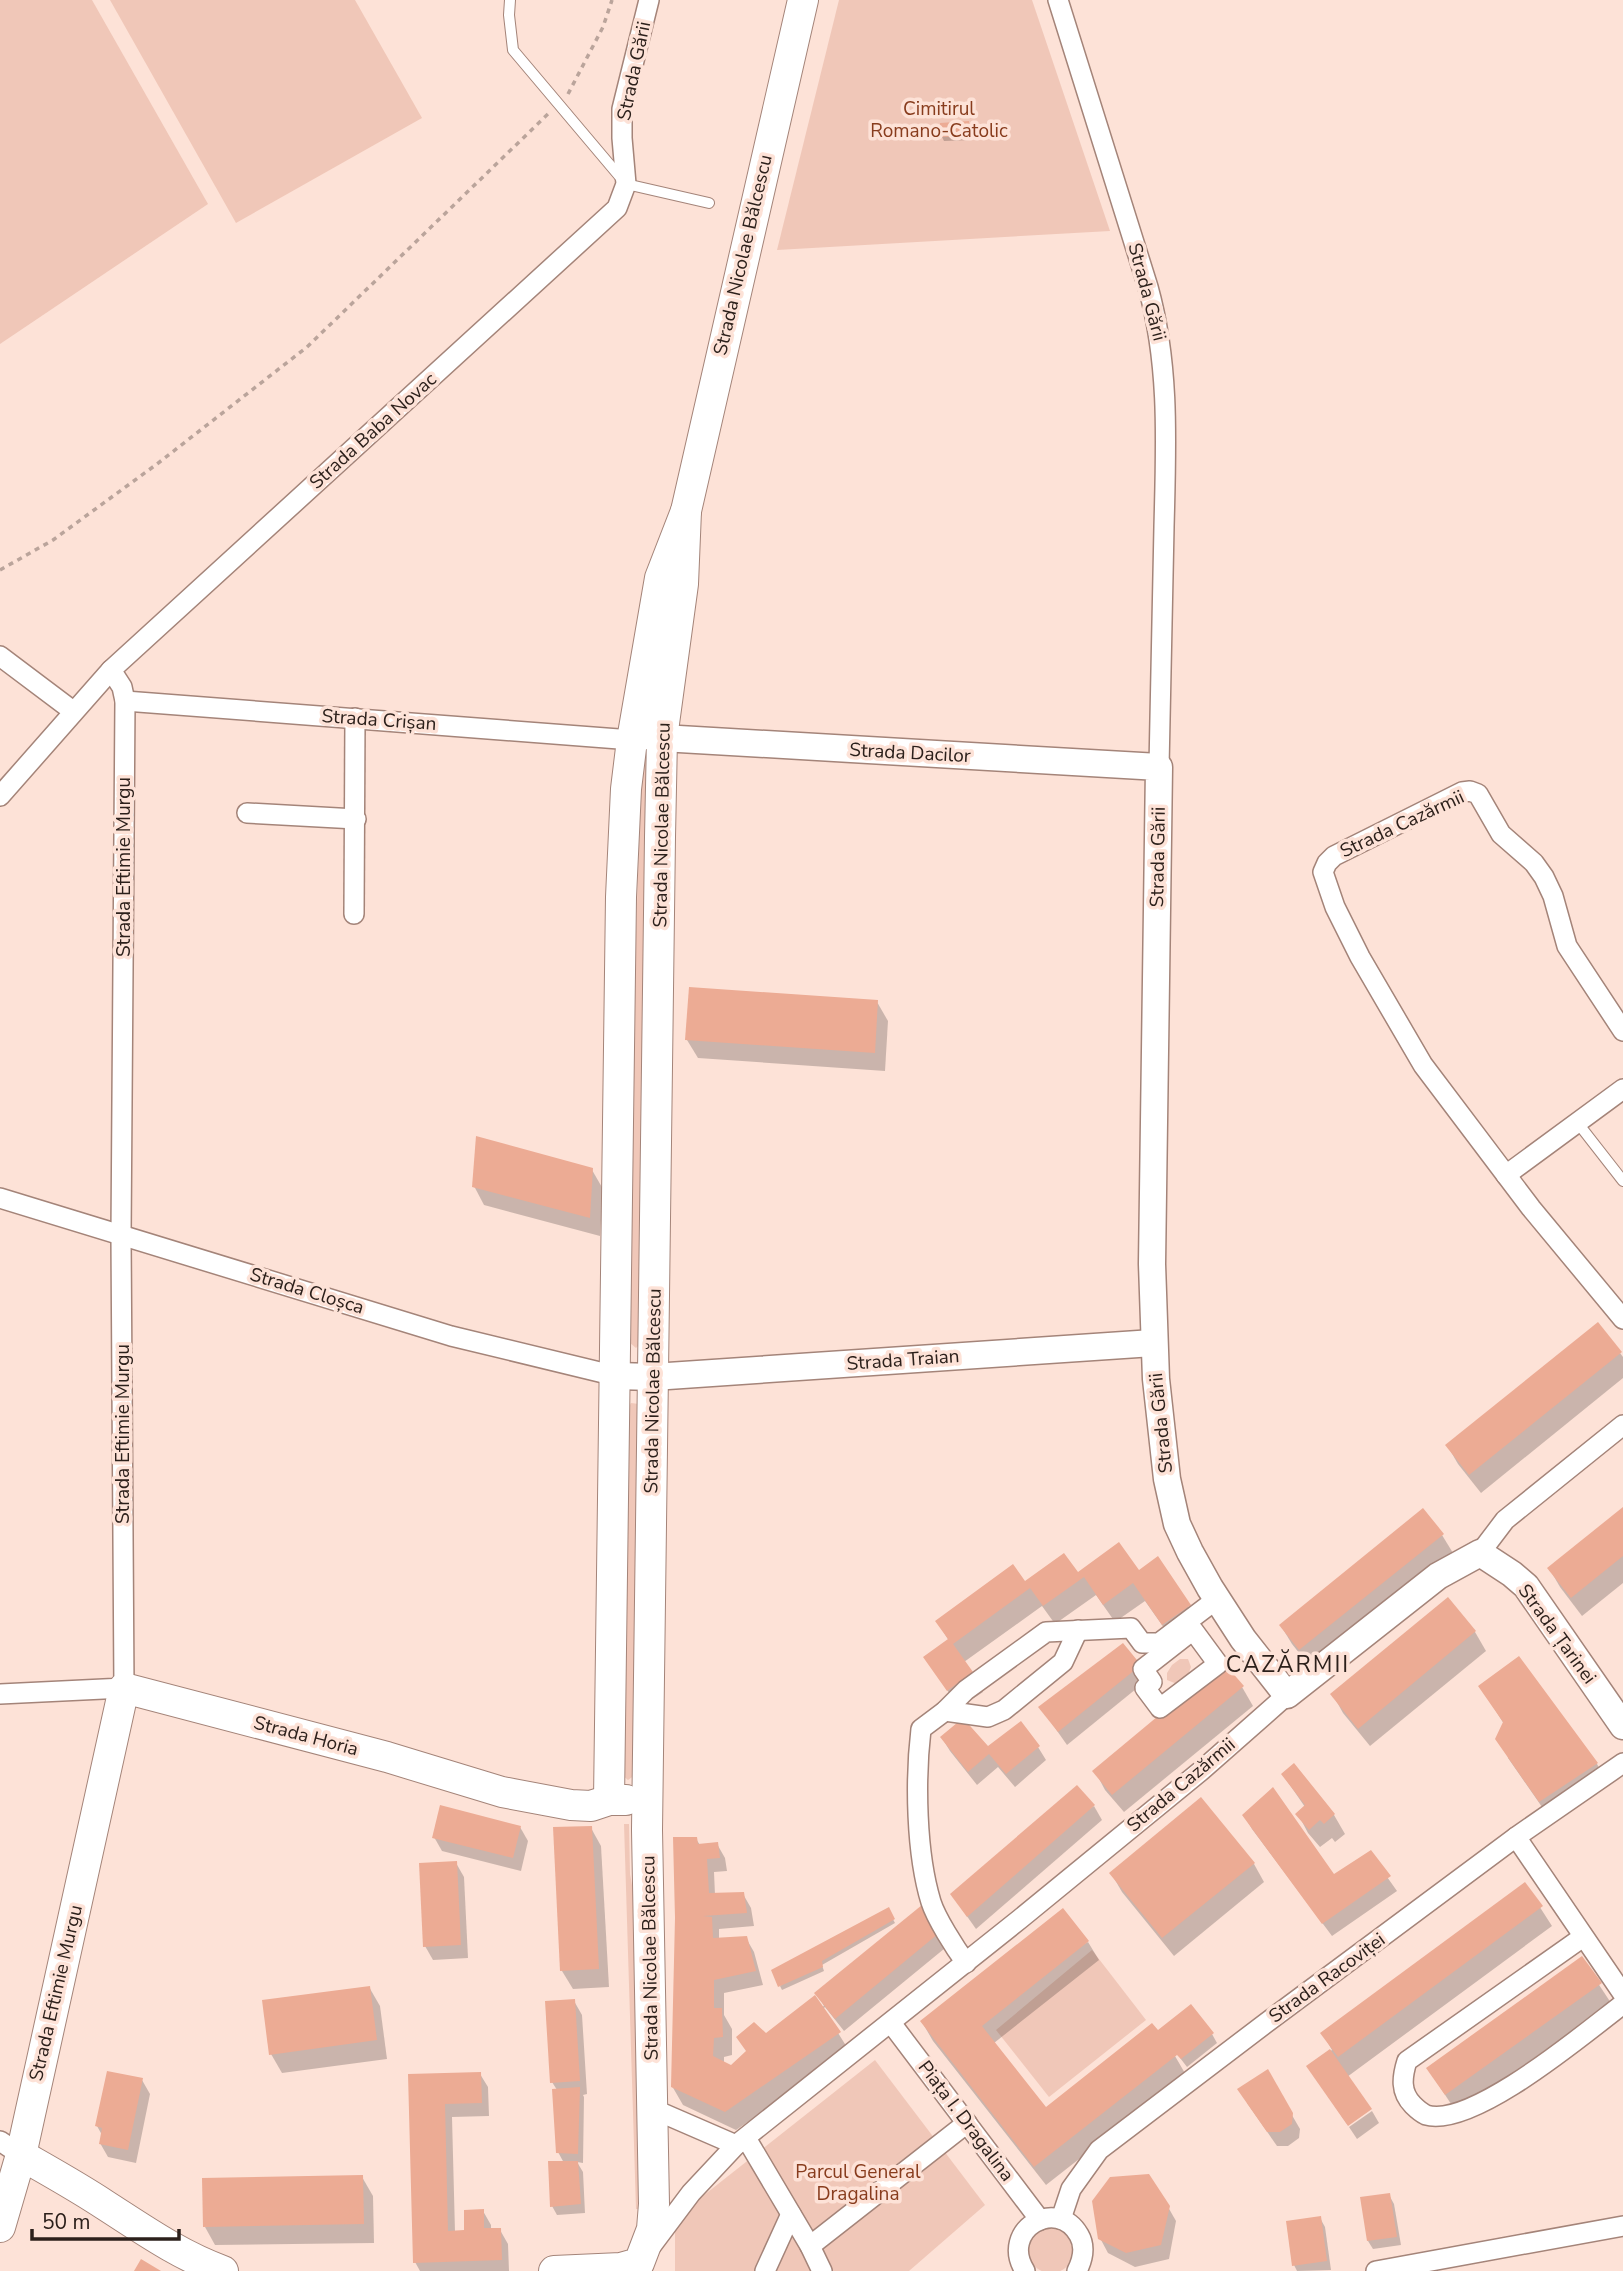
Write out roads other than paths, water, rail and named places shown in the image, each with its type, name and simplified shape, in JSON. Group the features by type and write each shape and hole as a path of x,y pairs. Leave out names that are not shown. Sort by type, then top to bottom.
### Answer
{"main road":[{"name":"Strada Nicolae Bălcescu","path":"609,1800 621,897 626,789 660,578 686,511 803,0"},
{"name":"Strada Nicolae Bălcescu","path":"639,2267 652,2229 654,2204 648,1800 662,738 683,584 686,511"},
{"name":"Strada Horia","path":"124,1688 387,1757 502,1792 571,1805 591,1806 609,1800 648,1800"},
{"name":"Strada Eftimie Murgu","path":"0,2227 11,2148 124,1688"},
{"path":"11,2148 153,2237 214,2270"},
{"path":"554,2271 639,2267"}],"street":[{"name":"Strada Gării","path":"626,184 622,109 649,0"},
{"name":"Strada Gării","path":"1058,0 1148,287 1162,351 1165,386 1153,1343 1167,1479 1177,1524 1217,1600 1243,1639 1287,1695"},
{"name":"Strada Baba Novac","path":"0,796 111,670 617,208 626,184"},
{"path":"0,656 73,712"},
{"path":"111,670 122,687 125,701"},
{"name":"Strada Crișan","path":"125,701 632,740 662,738"},
{"name":"Strada Eftimie Murgu","path":"124,1688 121,1235 125,701"},
{"path":"354,914 355,718"},
{"name":"Strada Dacilor","path":"662,738 1159,768"},
{"name":"Strada Cazărmii","path":"1623,1031 1567,946 1553,896 1544,877 1534,863 1516,850 1501,834 1478,794 1471,791 1462,792 1345,850 1326,863 1323,872 1326,886 1360,957 1423,1065 1506,1175 1623,1319"},
{"path":"247,813 356,819"},
{"path":"1506,1175 1623,1089"},
{"name":"Strada Cloșca","path":"0,1198 451,1336 616,1377"},
{"name":"Strada Traian","path":"616,1377 653,1377 1153,1343"},
{"name":"Strada Cazărmii","path":"639,2267 691,2193 741,2142 1202,1770 1287,1695 1438,1576 1480,1553 1505,1520 1623,1425"},
{"name":"Strada Țarinei","path":"1480,1553 1525,1586 1623,1726"},
{"path":"966,1963 931,1904 921,1843 918,1755 921,1729 945,1711 966,1690 1046,1632 1131,1628 1142,1643 1159,1643 1217,1600"},
{"path":"945,1711 988,1717 1004,1710 1063,1662 1078,1630"},
{"name":"Strada Horia","path":"0,1694 124,1688"},
{"name":"Strada Racoviței","path":"1060,2219 1071,2189 1099,2150 1516,1837 1623,1763"},
{"path":"1516,1837 1623,1994"},
{"path":"1583,1937 1407,2061 1401,2078 1405,2094 1412,2105 1425,2115 1463,2110 1492,2098 1623,2004"},
{"name":"Piața I. Dragalina","path":"891,2023 1040,2220"},
{"path":"653,2109 741,2142 791,2214 822,2271"},
{"path":"810,2246 967,2123"},
{"path":"765,2271 791,2214"},
{"path":"1018,2268 1018,2242 1023,2232 1030,2224 1050,2217 1070,2224 1082,2241 1082,2262 1077,2271"},
{"path":"1376,2271 1623,2226"}],"lane":[{"path":"510,0 509,25 513,50 626,184 709,203"},
{"path":"1577,1122 1623,1181"}],"district":[{"name":"CAZĂRMII","path":"1288,1664"}],"park label":[{"name":"Cimitirul Romano-Catolic","path":"939,120"},
{"name":"Parcul General Dragalina","path":"858,2183"}]}
